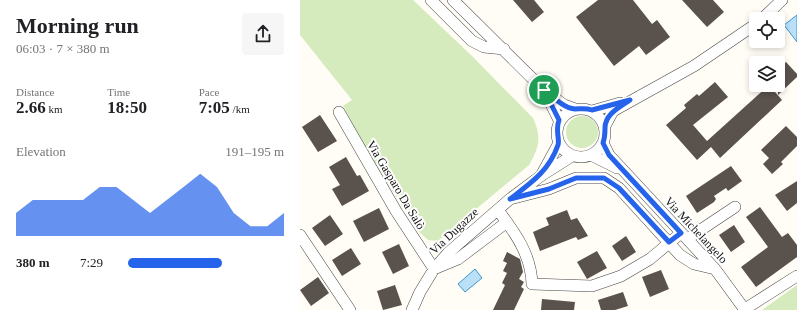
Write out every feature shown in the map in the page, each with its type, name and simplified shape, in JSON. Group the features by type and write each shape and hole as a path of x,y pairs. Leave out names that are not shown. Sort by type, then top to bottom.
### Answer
{"street":[{"path":"431,0 472,41 484,47 504,49"},
{"path":"453,0 544,90 564,105 575,109"},
{"path":"769,12 782,0"},
{"path":"605,126 598,114 592,110 586,108 568,111 559,120 557,128 559,143 562,148 572,156 585,157 596,152 603,143 605,138 605,126 613,111 630,100 694,66 749,29"},
{"path":"544,90 559,120"},
{"path":"592,110 630,100"},
{"name":"Via Gasparo Da Salò","path":"339,112 396,211 434,269"},
{"name":"Via Dugazze","path":"542,175 559,143"},
{"name":"Via Michelangelo","path":"603,143 609,155 715,269 745,310"},
{"name":"Via Michelangelo","path":"591,155 623,170"},
{"name":"Via Dugazze","path":"412,310 420,292 434,269 448,253 510,199 542,175 572,156"},
{"name":"Via Dugazze","path":"510,199 549,189 576,178 604,178 619,188 680,255 694,264 715,269"},
{"path":"498,210 518,238 527,254 532,284 592,286 621,276 650,259 669,242 684,236 735,207"},
{"path":"434,269 458,259 507,222"},
{"path":"300,235 350,310"},
{"path":"745,310 797,276"}],"green space":[{"path":"300,0 413,0 471,55 533,118 538,131 538,142 535,153 529,165 438,241 428,240 418,231 366,149 343,106 352,100 300,35"},
{"path":"582,116 588,117 595,123 598,132 597,138 591,145 582,148 576,147 569,141 566,132 567,126 573,119"},
{"path":"797,285 797,310 762,310"}],"water":[{"path":"797,15 797,42 785,26 785,24"},
{"path":"475,269 482,278 465,292 458,284"}],"building":[{"path":"513,0 534,0 544,12 532,22"},
{"path":"598,0 633,0 652,24 657,20 670,37 646,55 639,46 614,66 576,17"},
{"path":"682,0 713,0 724,12 707,27"},
{"path":"786,62 797,74 797,77 785,88"},
{"path":"715,82 728,97 693,125 707,141 761,92 775,92 782,100 720,158 711,147 697,160 666,125 686,108 684,105 697,94 699,96"},
{"path":"320,115 337,141 318,152 302,127"},
{"path":"786,126 797,137 797,146 781,162 783,164 772,174 763,164 769,158 761,150"},
{"path":"346,157 357,176 360,175 369,191 342,206 332,189 340,185 329,167"},
{"path":"731,166 742,181 728,191 726,188 714,196 716,199 714,202 697,213 686,196"},
{"path":"797,181 797,203 787,211 775,195"},
{"path":"760,207 782,237 788,233 797,245 797,257 756,287 741,267 768,247 746,217"},
{"path":"379,208 389,229 364,242 353,221"},
{"path":"567,210 571,220 577,218 588,236 578,240 576,237 540,251 533,232 549,225 546,218"},
{"path":"330,215 343,234 325,246 312,228"},
{"path":"734,225 745,242 731,252 719,235"},
{"path":"626,236 636,252 622,261 612,246"},
{"path":"399,244 409,266 393,274 382,252"},
{"path":"351,248 361,264 342,276 332,260"},
{"path":"597,251 607,268 587,279 577,262"},
{"path":"507,252 520,259 523,272 519,279 524,282 521,287 524,289 514,310 493,310 505,285 502,283 507,273 503,271 507,263 503,261"},
{"path":"661,270 669,289 650,297 642,277"},
{"path":"318,277 329,293 311,306 300,290"},
{"path":"395,285 402,305 383,310 377,291"},
{"path":"623,292 628,306 615,310 601,310 598,300"},
{"path":"542,299 575,302 574,310 541,310"}],"route":[{"path":"544,90 564,105 575,109 586,108 592,110 630,100 613,111 608,118 605,126 606,132 603,143 609,155 681,233 669,242 619,188 604,178 576,178 549,189 510,199 542,175 559,143 556,136 559,120 544,90"}]}
